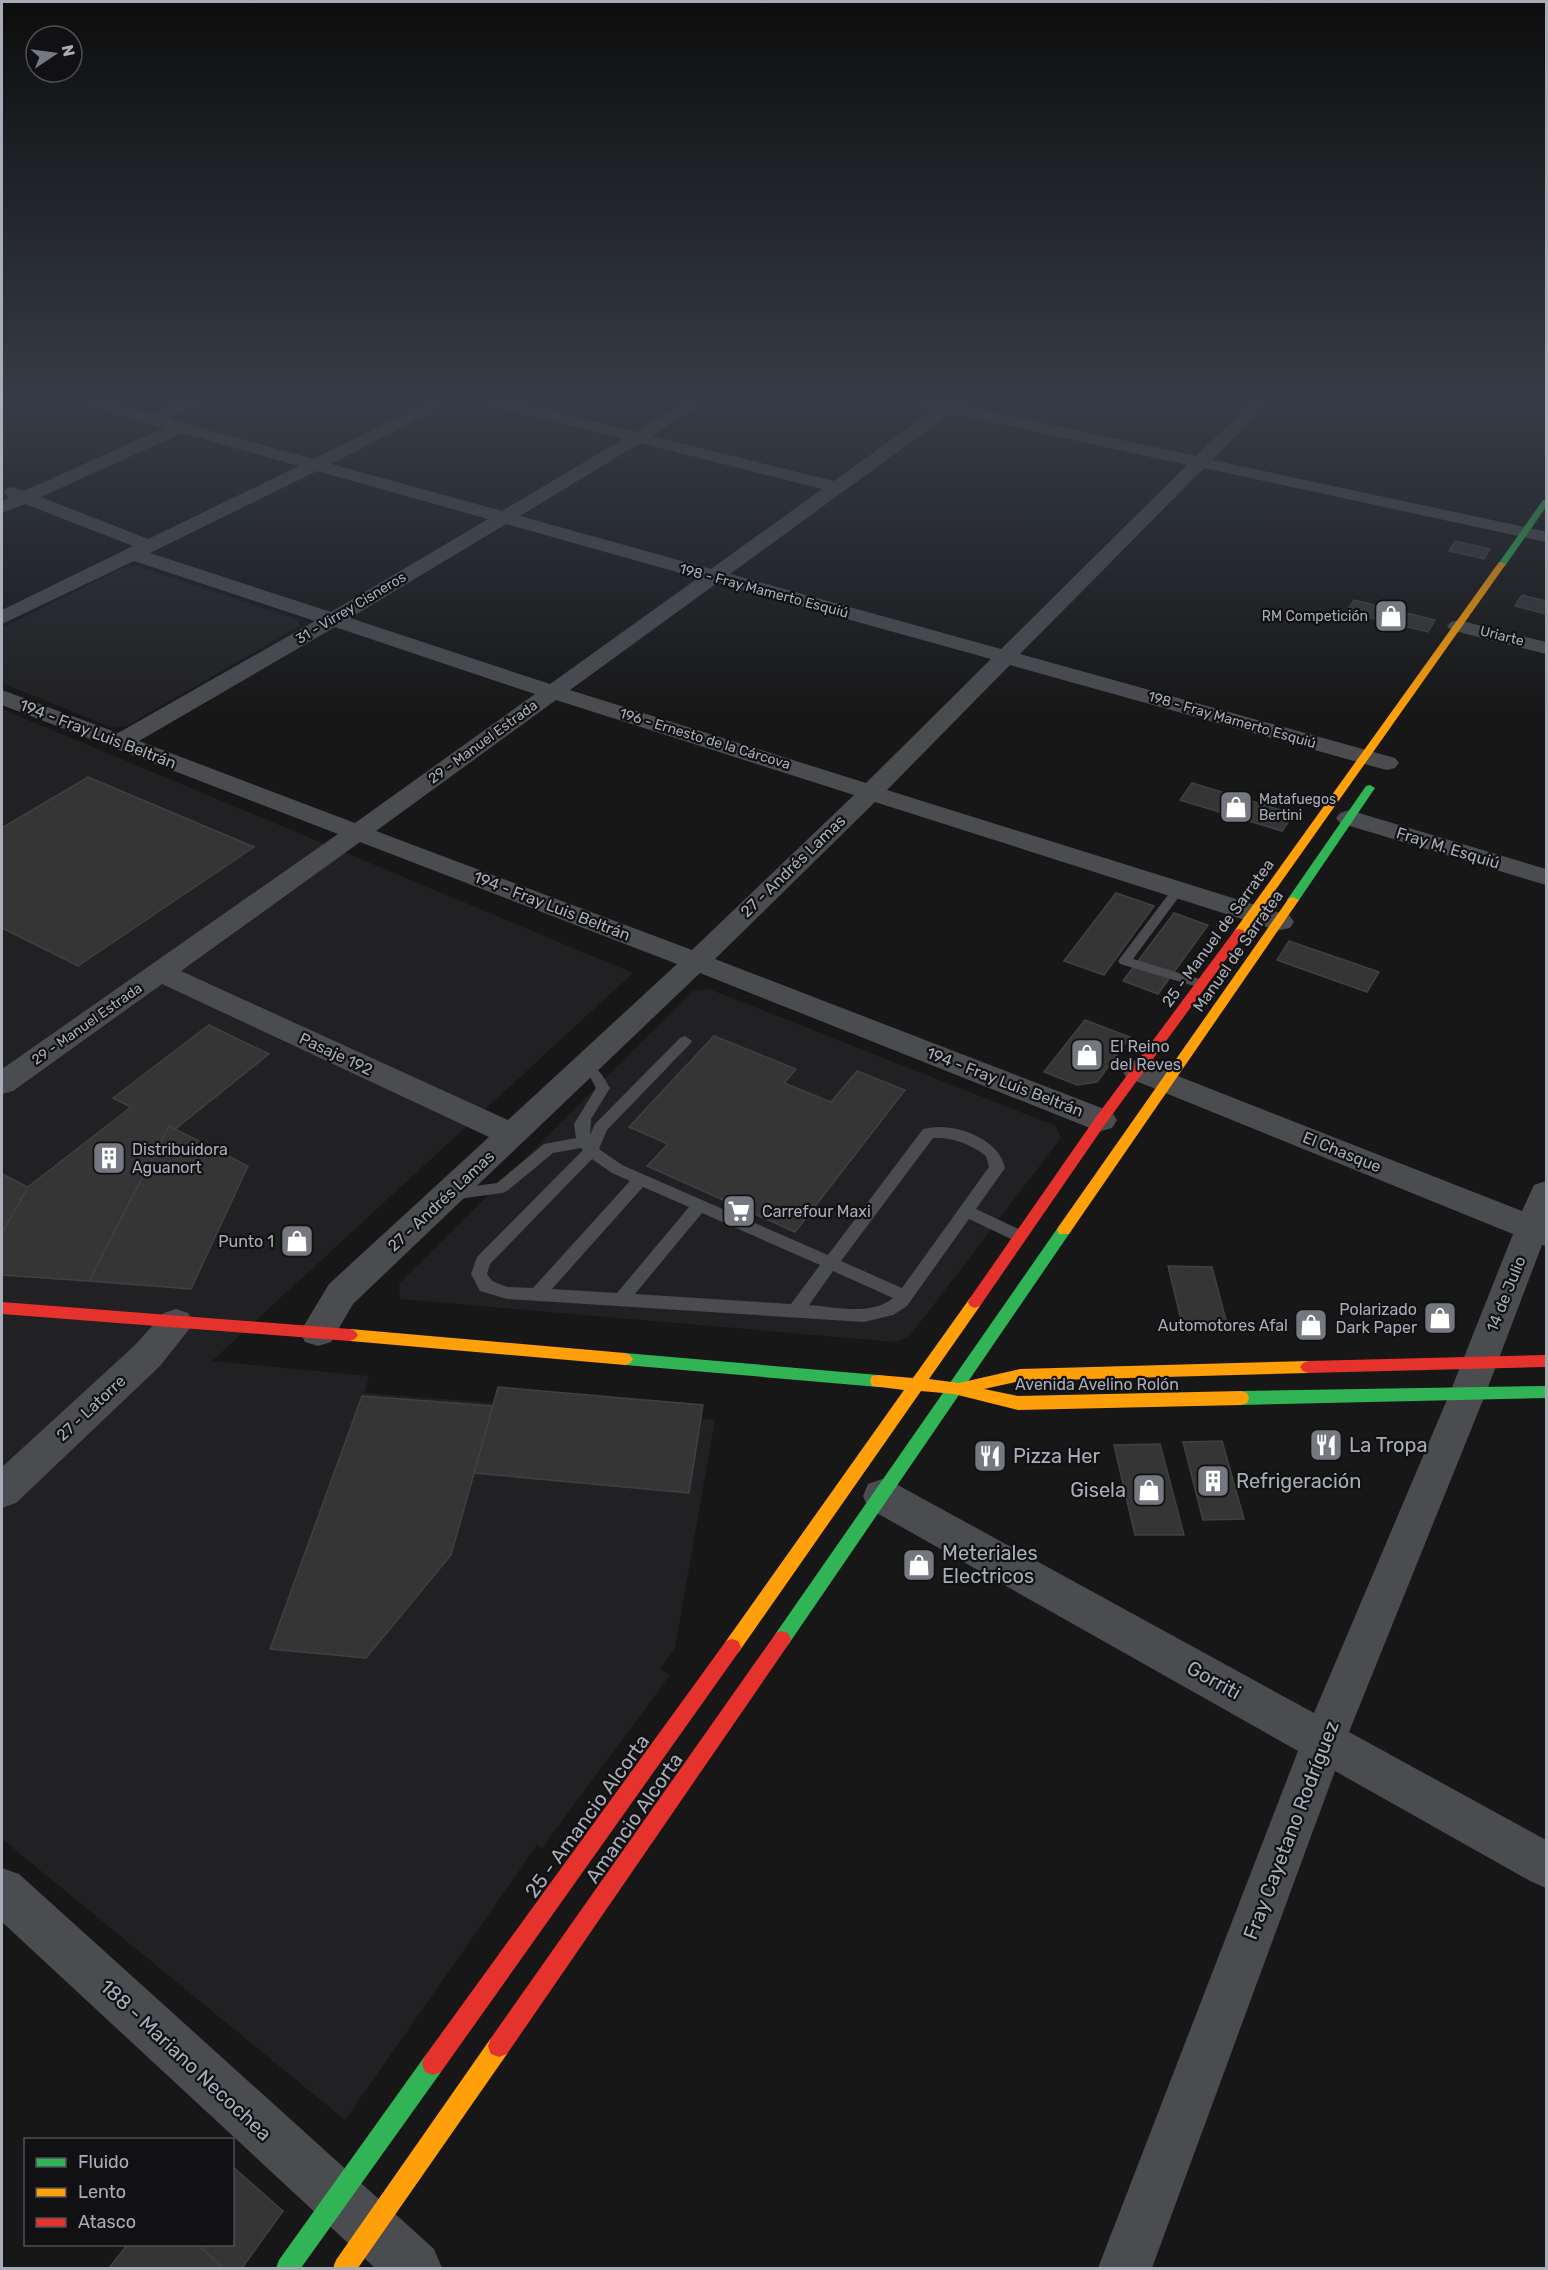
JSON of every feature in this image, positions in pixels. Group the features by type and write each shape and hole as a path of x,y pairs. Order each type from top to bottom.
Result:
{"main road":[{"name":"25 - Manuel de Sarratea","path":"917,1385 1101,1120 1254,913 1365,757 1473,629 1538,537 1546,503"},
{"name":"Manuel de Sarratea","path":"954,1388 1280,921 1390,758"},
{"path":"2,1308 318,1332 954,1388"},
{"name":"Avenida Avelino Rolón","path":"954,1388 1018,1403 1473,1379 1546,1361"},
{"name":"Avenida Avelino Rolón","path":"954,1388 1020,1375 1473,1379 1546,1392"},
{"name":"25 - Amancio Alcorta","path":"287,2268 351,2232 917,1385"},
{"name":"Amancio Alcorta","path":"351,2232 882,1496 954,1388"}],"street":[{"name":"196 - Ernesto de la Cárcova","path":"36,503 140,550 334,619 553,692 1280,921"},
{"path":"2,618 236,503"},
{"name":"198 - Fray Mamerto Esquiú","path":"445,503 1365,757 1390,758"},
{"name":"31 - Virrey Cisneros","path":"120,742 334,619 524,503"},
{"name":"29 - Manuel Estrada","path":"2,1084 161,973 815,503"},
{"name":"27 - Andrés Lamas","path":"318,1332 341,1294 584,1068 872,791 1157,503"},
{"path":"1384,503 1538,537"},
{"name":"Uriarte","path":"1473,629 1546,648"},
{"name":"194 - Fray Luis Beltrán","path":"2,697 695,961 1101,1120"},
{"name":"Fray M. Esquiú","path":"1349,818 1546,878"},
{"name":"Pasaje 192","path":"161,973 512,1135"},
{"name":"El Chasque","path":"1137,1070 1539,1231"},
{"name":"14 de Julio","path":"1473,1379 1539,1231 1546,1193"},
{"name":"27 - Latorre","path":"2,1491 147,1356 177,1323"},
{"name":"Fray Cayetano Rodríguez","path":"1125,2268 1324,1741 1473,1379"},
{"name":"Gorriti","path":"882,1496 1546,1865"},
{"name":"188 - Mariano Necochea","path":"2,1891 351,2232 415,2268"}],"lane":[{"path":"1178,890 1125,961 1201,984"},
{"path":"686,1041 600,1128 588,1147 483,1261 479,1274 486,1286 507,1293 794,1312 880,1313 897,1307 997,1168 996,1160 990,1151 946,1131 928,1133 794,1312"},
{"path":"584,1068 595,1074 603,1088 599,1098 581,1117 579,1125 588,1147 617,1169 905,1296"},
{"path":"448,1194 486,1191 502,1186 549,1148 588,1147"},
{"path":"537,1295 641,1179"},
{"path":"621,1300 700,1205"},
{"path":"967,1212 1019,1236"}],"shaded area":[{"path":"135,566 299,620 299,626 127,726 112,728 2,683 2,628 123,568"},
{"path":"2,709 633,973 212,1361 369,1376 364,1393 715,1420 675,1648 660,1669 670,1675 542,1848 537,1845 345,2120 2,1839"},
{"name":"Carrefour Maxi","path":"709,989 1056,1126 1061,1138 909,1337 895,1342 400,1299 399,1284 693,991"}],"building":[{"path":"1455,541 1490,549 1484,559 1449,551"},
{"path":"1522,595 1546,601 1546,614 1515,606"},
{"name":"RM Competición","path":"1354,600 1435,620 1428,632 1346,612"},
{"path":"88,777 254,847 78,966 2,928 2,828"},
{"name":"Matafuegos Bertini","path":"1192,783 1294,814 1282,831 1180,800"},
{"path":"1116,893 1154,906 1104,975 1064,961"},
{"path":"1174,913 1208,925 1158,994 1123,981"},
{"path":"1289,941 1379,972 1367,992 1277,960"},
{"name":"El Reino del Reves","path":"1085,1020 1130,1037 1097,1082 1077,1085 1044,1072"},
{"name":"Distribuidora Aguanort","path":"209,1025 269,1054 175,1129 169,1126 89,1281 2,1275 2,1233 28,1187 131,1107 113,1098"},
{"path":"714,1036 796,1069 784,1083 831,1102 857,1071 905,1090 795,1232 647,1166 668,1144 629,1127"},
{"path":"169,1126 248,1166 191,1289 89,1281"},
{"path":"2,1174 28,1187 2,1233"},
{"path":"1168,1266 1212,1267 1228,1328 1183,1328"},
{"path":"498,1387 703,1405 689,1493 474,1473"},
{"path":"362,1396 493,1406 451,1555 366,1658 270,1649"},
{"name":"Refrigeración","path":"1222,1441 1244,1519 1203,1520 1183,1442"},
{"name":"Gisela","path":"1160,1444 1184,1535 1135,1535 1114,1445"},
{"path":"234,2168 283,2211 242,2268 223,2268 199,2246 234,2246"},
{"path":"126,2246 199,2246 223,2268 109,2268"}],"traffic: fast":[{"path":"1502,564 1545,503"},
{"path":"1293,900 1370,788"},
{"path":"782,1639 1064,1230"},
{"path":"625,1359 878,1381"},
{"path":"1241,1398 1546,1392"},
{"path":"287,2268 433,2064"}],"traffic: slow":[{"path":"1239,933 1502,564"},
{"path":"1064,1230 1293,900"},
{"path":"732,1647 975,1302"},
{"path":"350,1335 625,1359"},
{"path":"965,1386 1020,1375 1308,1367"},
{"path":"878,1381 954,1388 1018,1403 1241,1398"},
{"path":"344,2268 499,2046"}],"traffic: jam":[{"path":"975,1302 1101,1120 1239,933"},
{"path":"2,1308 350,1335"},
{"path":"1308,1367 1546,1361"},
{"path":"499,2046 782,1639"},
{"path":"433,2064 732,1647"}],"place":[{"name":"RM Competición","path":"1391,616"},
{"name":"Matafuegos Bertini","path":"1236,807"},
{"name":"El Reino del Reves","path":"1087,1055"},
{"name":"Distribuidora Aguanort","path":"109,1158"},
{"name":"Carrefour Maxi","path":"739,1211"},
{"name":"Punto 1","path":"297,1241"},
{"name":"Polarizado Dark Paper","path":"1440,1318"},
{"name":"Automotores Afal","path":"1311,1325"},
{"name":"La Tropa","path":"1326,1445"},
{"name":"Pizza Her","path":"990,1456"},
{"name":"Refrigeración","path":"1213,1481"},
{"name":"Gisela","path":"1149,1490"},
{"name":"Meteriales Electricos","path":"919,1565"}]}
